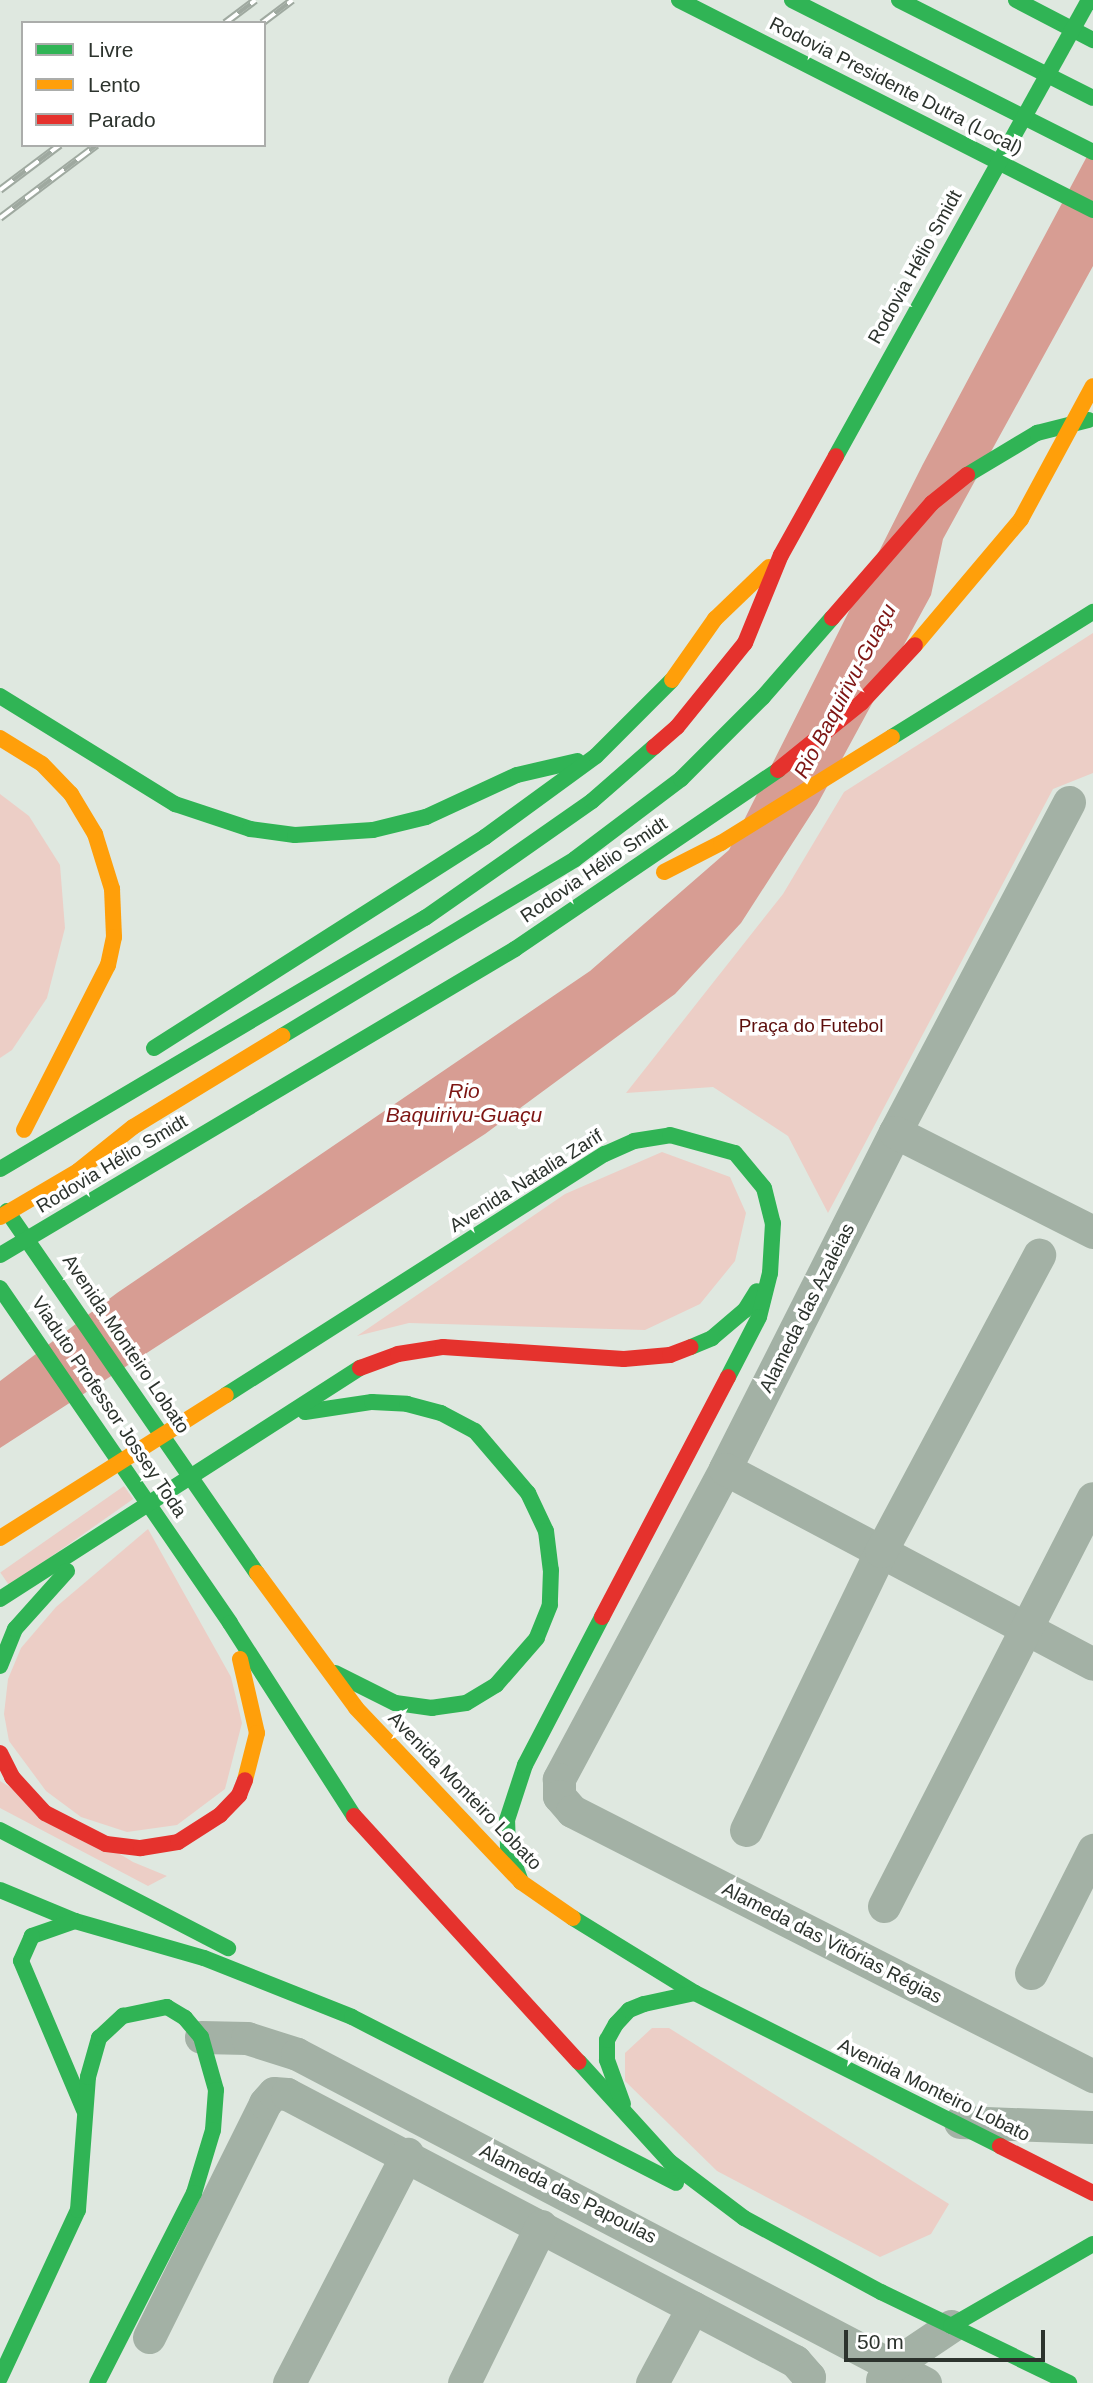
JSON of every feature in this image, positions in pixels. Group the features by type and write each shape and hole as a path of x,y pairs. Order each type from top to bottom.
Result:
{"main road":[{"name":"Rodovia Presidente Dutra (Local)","path":"679,0 1093,210"},
{"path":"792,0 1093,152"},
{"path":"899,0 1093,98"},
{"path":"1016,0 1093,40"},
{"path":"1054,58 1070,0"},
{"name":"Rodovia Hélio Smidt","path":"0,1169 425,918 592,801 677,727 726,672 745,643 781,555 1054,58 1089,0"},
{"name":"Rodovia Hélio Smidt","path":"0,1255 491,964 790,762 861,703 961,595 1021,519 1093,386"},
{"path":"0,1217 78,1171 133,1127 179,1098 575,859 681,779 764,698 932,503 989,458 1037,433 1093,419"},
{"name":"Rodovia Hélio Smidt","path":"143,1055 485,837 596,756 673,678 715,619 781,555"},
{"path":"515,949 721,843 1093,612"},
{"path":"0,696 175,804 250,829 295,835 373,830 426,817 517,775 596,756"},
{"path":"0,738 42,764 71,794 95,834 112,890 114,937 107,965 24,1130"},
{"path":"8,1140 54,1113"},
{"path":"66,1156 133,1127"},
{"name":"Avenida Natalia Zarif","path":"0,1538 605,1154 634,1140 670,1135 735,1153 764,1188 773,1223 770,1273 759,1317 525,1765 507,1820 509,1847 521,1882"},
{"name":"Avenida Monteiro Lobato","path":"0,1201 320,1664 356,1709 521,1882 584,1927 695,1993 1093,2193"},
{"path":"0,1599 360,1368 432,1349 624,1359 670,1355 712,1338 744,1310 770,1273"},
{"name":"Viaduto Professor Jossey Toda","path":"0,1288 230,1623"},
{"path":"282,1417 372,1402 407,1404 441,1413 475,1432 504,1463 528,1493 546,1531 550,1605 537,1638 516,1667 476,1697 432,1708 395,1703 320,1664"},
{"path":"0,1665 15,1629 102,1532"},
{"path":"0,1753 12,1777 45,1814 106,1844 141,1848 178,1842 202,1829 239,1795 257,1733 230,1623"},
{"path":"230,1623 349,1811 631,2122 670,2162 744,2218"},
{"path":"0,1830 328,1998 352,2017"},
{"path":"0,1890 75,1921 204,1958 352,2017 951,2326 1069,2383"},
{"path":"28,1981 21,1961 26,1944 42,1929 75,1921"},
{"path":"0,1957 28,1981 70,2037 86,2115"},
{"path":"631,2122 607,2060 607,2040 629,2010 657,1999 695,1993"},
{"path":"70,2037 167,2007 185,2018 201,2037 216,2090 208,2153 194,2193 97,2383"},
{"path":"0,2378 57,2263 78,2210 93,2054 112,2022"},
{"path":"951,2326 1093,2244"}],"street":[{"name":"Alameda das Azaleias","path":"572,1811 559,1796 559,1779 725,1469 895,1132 1085,803"},
{"path":"895,1132 1093,1232"},
{"path":"746,1830 881,1551 1039,1255"},
{"path":"725,1469 1093,1664"},
{"path":"884,1906 1093,1498"},
{"name":"Alameda das Vitórias Régias","path":"572,1811 1093,2076"},
{"path":"1031,1973 1093,1850"},
{"name":"Alameda das Papoulas","path":"201,2037 247,2038 298,2054 887,2374 925,2383"},
{"path":"149,2337 265,2103 274,2093 287,2094 407,2154 795,2361 809,2377 808,2383"},
{"path":"944,2120 1027,2128 1093,2127"},
{"path":"289,2383 407,2154"},
{"path":"464,2383 541,2226"},
{"path":"652,2383 693,2307"},
{"path":"887,2374 951,2326"}],"green space":[{"name":"Praça do Futebol","path":"1093,633 1093,773 1053,789 828,1213 788,1136 713,1087 626,1093 783,894 844,792"},
{"path":"0,794 29,816 60,865 65,928 47,998 12,1050 0,1058"},
{"path":"662,1152 730,1177 746,1213 735,1261 700,1304 645,1330 409,1323 357,1336 565,1194"},
{"path":"124,1486 133,1499 9,1586 0,1573"},
{"path":"148,1529 231,1677 242,1723 225,1789 177,1825 127,1832 81,1817 46,1791 9,1741 4,1714 8,1679 21,1648 56,1607"},
{"path":"0,1781 133,1862 167,1876 148,1886 0,1808"},
{"path":"652,2028 669,2028 949,2204 931,2234 880,2257 717,2171 625,2081 625,2053"}],"water":[{"name":"Rio Baquirivu-Guaçu","path":"1093,145 1093,266 943,539 931,595 817,805 741,923 675,994 485,1134 0,1448 0,1381 117,1293 590,971 729,850 923,464"}],"railway":[{"path":"228,21 255,0"},
{"path":"265,21 292,0"},
{"path":"0,190 57,147"},
{"path":"0,218 94,147"}],"traffic: fast":[{"path":"679,0 1093,210"},
{"path":"792,0 1093,152"},
{"path":"899,0 1093,98"},
{"path":"1016,0 1093,40"},
{"path":"836,456 1089,0"},
{"path":"967,475 1037,433 1088,420"},
{"path":"892,737 1093,612"},
{"path":"282,1036 575,859 681,779 763,697 832,618"},
{"path":"154,1048 485,837 596,756 672,680"},
{"path":"0,696 175,804 250,829 295,835 373,830 426,817 517,775 577,761"},
{"path":"0,1169 425,918 592,801 654,747"},
{"path":"0,1255 515,949 778,770"},
{"path":"226,1395 605,1154 634,1141 670,1135 735,1153 764,1188 773,1223 770,1273 759,1317 728,1377"},
{"path":"7,1211 257,1573"},
{"path":"0,1288 230,1623 354,1816"},
{"path":"691,1347 712,1338 745,1310 757,1291"},
{"path":"0,1599 360,1368"},
{"path":"305,1412 372,1402 407,1404 441,1413 475,1431 528,1493 546,1531 551,1570 550,1605 537,1638 496,1685 466,1703 432,1708 395,1703 335,1673"},
{"path":"0,1666 15,1629 67,1571"},
{"path":"521,1882 508,1847 507,1820 525,1765 602,1617"},
{"path":"0,1830 228,1948"},
{"path":"0,1890 75,1921 204,1958 352,2017 676,2183"},
{"path":"573,1918 695,1993 1000,2146"},
{"path":"75,1921 32,1936 21,1961 84,2110"},
{"path":"623,2104 607,2060 607,2040 616,2024 629,2010 644,2004 695,1993"},
{"path":"0,2378 78,2210 88,2077 99,2038 123,2016 167,2007 185,2018 201,2037 216,2090 213,2130 194,2193 97,2383"},
{"path":"579,2062 670,2162 744,2218 881,2292 1069,2383"},
{"path":"951,2326 1093,2244"}],"traffic: slow":[{"path":"915,645 1021,519 1093,386"},
{"path":"672,680 715,619 769,567"},
{"path":"664,872 721,843 892,737"},
{"path":"0,738 42,764 71,794 95,834 112,889 114,937 108,965 24,1130"},
{"path":"0,1217 78,1171 133,1127 282,1036"},
{"path":"0,1538 226,1395"},
{"path":"257,1573 356,1708 521,1882 573,1918"},
{"path":"240,1659 257,1733 245,1780"}],"traffic: jam":[{"path":"654,747 677,727 745,643 781,555 836,456"},
{"path":"832,618 932,503 967,475"},
{"path":"778,770 861,703 915,645"},
{"path":"360,1368 398,1354 443,1347 624,1359 670,1355 691,1347"},
{"path":"602,1617 728,1377"},
{"path":"0,1753 12,1777 45,1813 106,1844 141,1848 178,1842 220,1815 239,1795 245,1780"},
{"path":"354,1816 579,2062"},
{"path":"1000,2146 1093,2193"}]}
